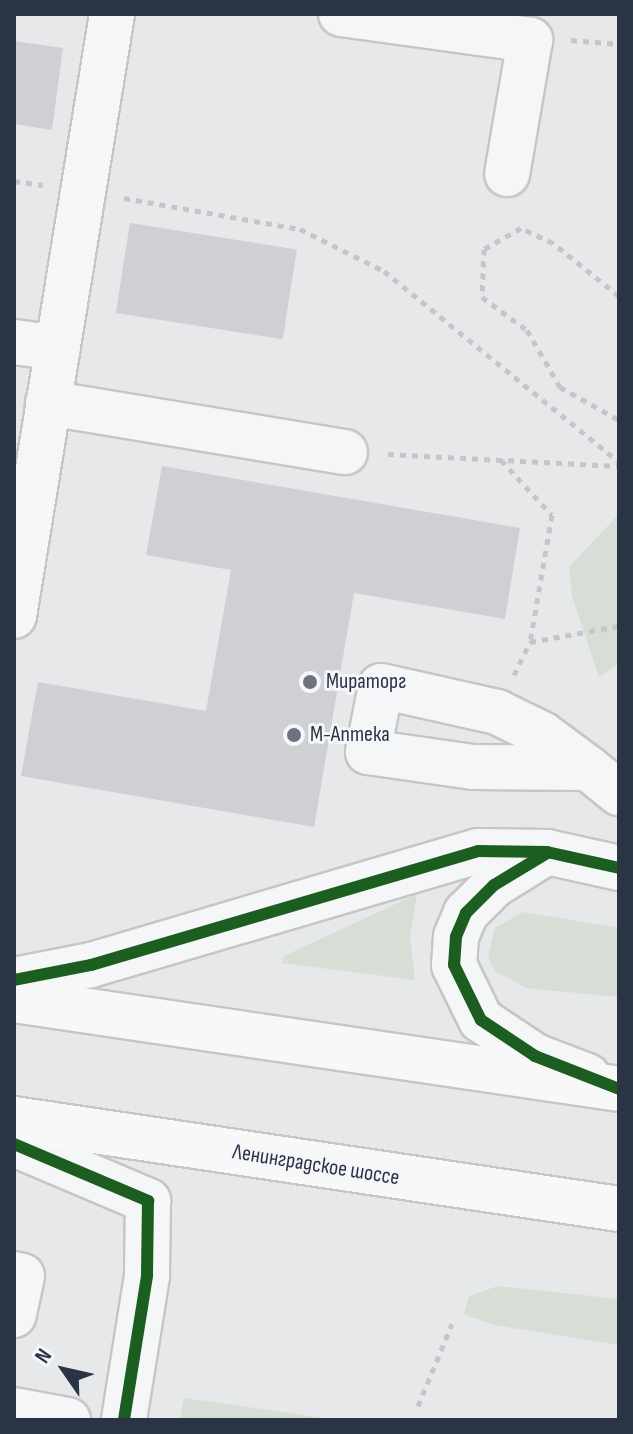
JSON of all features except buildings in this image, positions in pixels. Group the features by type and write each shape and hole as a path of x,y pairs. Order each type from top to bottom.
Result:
{"main road":[{"path":"14,1000 619,1089"},
{"name":"Ленинградское шоссе","path":"14,1119 619,1209"}],"street":[{"path":"14,616 112,14"},
{"path":"341,14 530,40 507,174"},
{"path":"14,342 58,348"},
{"path":"48,403 345,452"},
{"path":"381,686 497,712 542,734 604,780 473,767 368,752 381,686"},
{"path":"14,980 162,945 478,851 547,852 619,868"},
{"path":"547,852 494,885 466,913 456,937 454,965 481,1020 535,1056 619,1089"},
{"path":"14,1144 148,1201 147,1276 124,1420"},
{"path":"14,1274 22,1276 14,1315"},
{"path":"14,1410 68,1420"}],"path":[{"path":"14,181 300,229 384,271 619,464"},
{"path":"619,296 553,243 521,228 484,249 482,297 527,330 560,387 619,420"},
{"path":"345,452 619,464"},
{"path":"497,712 530,642 552,515 501,460"},
{"path":"530,642 619,626"},
{"path":"418,1406 452,1324"}],"shaded area":[{"path":"619,514 619,663 599,677 572,596 569,567"},
{"path":"417,894 410,937 415,980 282,963 284,956"},
{"path":"523,912 619,928 619,997 526,988 495,971 488,957 495,928"},
{"path":"498,1286 619,1299 619,1345 494,1325 464,1314 469,1296"},
{"path":"184,1398 297,1414 333,1420 180,1420"}],"cycle path":[{"path":"14,980 91,965 478,851 547,852 619,868"},
{"path":"547,853 494,885 466,913 456,937 454,965 481,1020 535,1056 619,1089"},
{"path":"14,1144 148,1201 147,1276 124,1420"}],"place":[{"name":"Мираторг","path":"310,682"},
{"name":"М-Аптека","path":"294,735"}]}
